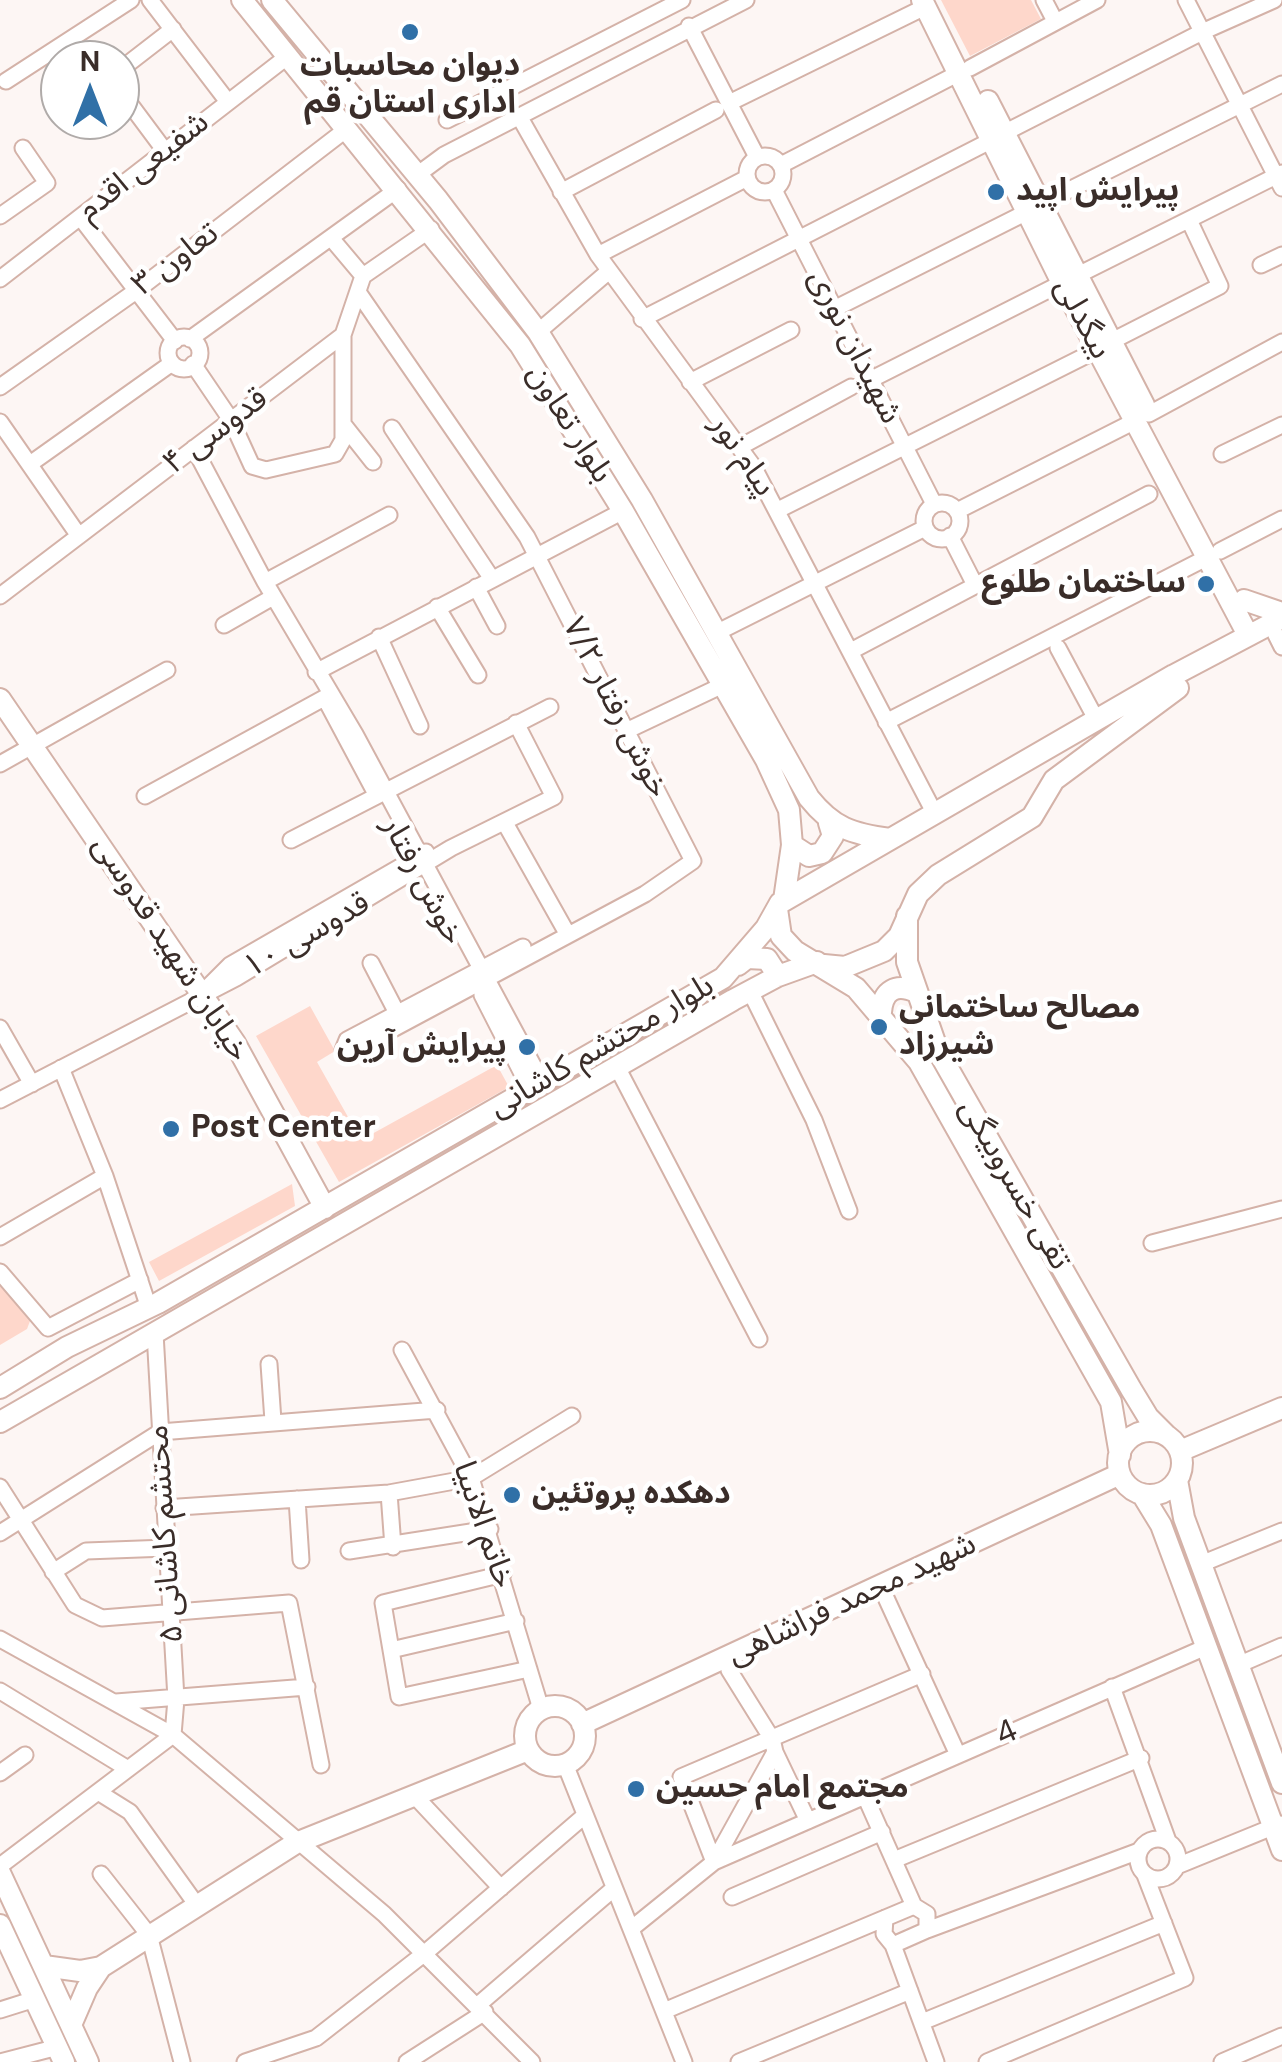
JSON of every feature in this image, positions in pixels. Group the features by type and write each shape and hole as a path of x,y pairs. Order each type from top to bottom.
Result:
{"main road":[{"name":"بلوار تعاون","path":"242,0 431,229 520,345 623,511 789,810 792,845 782,901"},
{"name":"بلوار تعاون","path":"272,0 417,175 538,332 718,632 809,798 829,823"},
{"name":"بیگدلی","path":"927,2 1214,554 1244,600 1273,630"},
{"path":"398,189 417,175"},
{"name":"بیگدلی","path":"1214,554 1273,630"},
{"name":"بلوار محتشم کاشانی","path":"0,1388 67,1348 149,1308 723,978 738,965 782,901 1100,717 1273,630"},
{"name":"بلوار محتشم کاشانی","path":"0,1422 778,976 820,964 845,967 884,951 899,936 918,894 938,874 1032,818 1054,780 1162,696 1273,630"},
{"name":"خیابان شهید قدوسی","path":"0,699 235,1043 325,1208"},
{"path":"1100,717 1119,719 1117,734"},
{"path":"1004,774 1029,782 1036,801 1032,818"},
{"path":"829,823 852,834 890,839"},
{"path":"792,845 809,856 822,854 833,836 829,823"},
{"name":"تقی خسروبیگی","path":"782,901 776,915 781,936 795,951 820,964 881,1012 920,1062 1111,1402 1120,1464"},
{"name":"تقی خسروبیگی","path":"907,916 907,962 938,1051 1130,1389 1148,1417 1174,1444"},
{"path":"738,965 757,956 774,966 778,976"},
{"path":"881,1012 882,999 891,989 904,986 916,992"},
{"path":"1282,1408 1174,1444 1139,1434 1120,1464 1161,1526 1278,1825 1282,1850"},
{"path":"1174,1444 1184,1518 1282,1782"},
{"name":"شهید محمد فراشاهی","path":"582,1724 881,1587 1120,1464"},
{"path":"1142,1494 1162,1492 1177,1480"},
{"path":"565,1708 582,1724 582,1748 564,1764 543,1764 528,1750 526,1726 541,1709 565,1708"},
{"path":"71,2025 87,1988 102,1968 296,1843 528,1750"},
{"path":"0,1869 88,2062"},
{"path":"0,1925 61,2055"},
{"path":"44,1966 80,1971 102,1968"}],"street":[{"path":"6,81 131,0"},
{"path":"150,0 228,102"},
{"path":"447,120 682,0"},
{"path":"417,175 444,155 746,0"},
{"path":"1044,0 1056,21"},
{"path":"780,165 1096,0"},
{"path":"870,380 1189,220 1280,179 1186,0"},
{"path":"642,319 800,242 1202,32 1274,0"},
{"path":"561,192 927,2"},
{"path":"689,26 722,106 757,158"},
{"path":"140,54 172,29"},
{"name":"شفیعی اقدم","path":"0,279 288,56"},
{"path":"834,309 1282,84"},
{"name":"پیام نور","path":"519,116 598,255 740,447 778,510 935,814"},
{"path":"140,117 165,151"},
{"name":"تعاون ۳","path":"0,386 136,290 348,128"},
{"path":"24,148 56,198"},
{"path":"768,156 780,165 782,178 774,190 758,191 747,178 748,166 757,158 768,156"},
{"path":"598,255 747,178"},
{"path":"0,216 46,183"},
{"path":"80,218 136,290 183,340 199,351 194,364 185,369 172,363 168,349 183,340 331,238 398,189"},
{"name":"شهیدان نوری","path":"774,190 934,504"},
{"path":"778,510 1220,286 1189,220"},
{"path":"194,364 230,420 252,466 266,470 335,454 342,440 343,335 360,284 431,229"},
{"path":"331,238 360,284"},
{"path":"1261,265 1282,254"},
{"path":"538,332 609,271"},
{"name":"خوش رفتار ۷/۲","path":"360,284 537,556 693,860 644,894 565,930"},
{"path":"690,382 791,330"},
{"name":"قدوسی ۴","path":"0,596 343,335"},
{"path":"957,511 1282,342"},
{"path":"30,464 172,363"},
{"path":"740,447 851,388"},
{"path":"0,422 78,536"},
{"path":"342,424 373,462"},
{"path":"1222,454 1282,425"},
{"path":"392,428 492,579"},
{"name":"خوش رفتار","path":"194,448 273,597 332,693 381,794"},
{"path":"850,650 1149,494"},
{"path":"945,503 957,511 960,525 950,536 936,538 925,528 925,513 934,504 945,503"},
{"path":"316,672 623,511"},
{"path":"265,582 389,515"},
{"path":"886,722 1054,643 1116,604 1282,519"},
{"path":"718,632 925,528"},
{"path":"950,536 975,585"},
{"path":"476,587 497,626"},
{"path":"224,624 273,597"},
{"path":"437,607 478,675"},
{"path":"379,638 420,726"},
{"path":"1054,643 1100,717"},
{"path":"0,764 167,670"},
{"name":"خوش رفتار","path":"316,672 324,698 419,862 536,1086"},
{"path":"626,731 723,685"},
{"path":"145,796 324,698"},
{"path":"292,840 550,707"},
{"name":"قدوسی ۱۰","path":"0,1100 236,978 419,862 554,797 516,723"},
{"path":"478,977 397,1012 344,1043 342,1050 348,1053 565,930 504,823"},
{"path":"371,963 397,1012"},
{"path":"750,992 814,1120 849,1210"},
{"path":"0,1028 32,1084"},
{"path":"61,1068 106,1176 149,1308"},
{"path":"617,1068 759,1340"},
{"path":"0,1237 106,1176"},
{"path":"1152,1243 1282,1208"},
{"path":"0,1272 48,1328 140,1280"},
{"name":"محتشم کاشانی ۵","path":"155,1333 176,1698 172,1735"},
{"name":"خاتم الانبیا","path":"402,1350 471,1478 490,1530 541,1709"},
{"path":"269,1364 272,1420"},
{"path":"0,1533 160,1432 272,1420 437,1410"},
{"path":"164,1508 389,1494 471,1478 572,1416"},
{"path":"0,1487 53,1572 85,1614 102,1618 289,1603 320,1766"},
{"path":"389,1494 392,1547"},
{"path":"298,1500 302,1560"},
{"path":"350,1551 490,1530"},
{"path":"1202,1564 1282,1532"},
{"path":"53,1572 86,1551 167,1548"},
{"path":"503,1574 383,1603 399,1696 529,1669"},
{"path":"881,1587 958,1755"},
{"path":"391,1650 516,1621"},
{"path":"0,1639 172,1735 425,1953 532,2062"},
{"name":"4","path":"714,1862 1206,1646"},
{"path":"1238,1665 1282,1646"},
{"path":"729,1670 774,1745 808,1821"},
{"path":"714,1862 681,1776 774,1745 922,1674"},
{"path":"113,1702 307,1687"},
{"path":"1112,1688 1168,1841 1176,1849 1178,1866"},
{"path":"0,1691 128,1769"},
{"path":"0,1869 172,1735"},
{"path":"631,1929 714,1862 774,1745"},
{"path":"0,1773 25,1755"},
{"path":"894,1860 1140,1758"},
{"path":"564,1764 684,2062"},
{"path":"98,1792 130,1812 196,1904"},
{"path":"413,1794 501,1888"},
{"path":"865,1796 914,1906 927,1914 927,1930"},
{"path":"245,2062 290,2056 316,2038 425,1953 583,1817"},
{"path":"1145,1875 1157,1880 1170,1876 1178,1866 1278,1825"},
{"path":"732,1897 882,1832"},
{"path":"893,1945 1138,1851 1146,1842 1168,1841"},
{"path":"986,2062 1185,1978 1138,1864 1138,1851"},
{"path":"101,1874 149,1935 182,2062"},
{"path":"406,2062 432,2048 482,2009 612,1890"},
{"path":"664,2012 914,1906"},
{"path":"885,1918 884,1934 893,1945 936,2062"},
{"path":"922,2022 1164,1923"},
{"path":"739,2062 910,1991"},
{"path":"0,2010 34,1998"},
{"path":"1222,2062 1282,2036"},
{"path":"432,2048 445,2062"},
{"path":"0,2062 61,2055"}],"shaded area":[{"path":"941,0 1031,0 1041,19 970,56"},
{"path":"310,1006 335,1051 317,1062 361,1140 497,1065 509,1087 339,1182 256,1036"},
{"path":"292,1184 295,1206 159,1281 149,1262"},
{"path":"0,1285 30,1321 27,1329 0,1345"}],"place":[{"name":"دیوان محاسبات اداری استان قم","path":"410,32"},
{"name":"پیرایش اپید","path":"996,192"},
{"name":"ساختمان طلوع","path":"1206,584"},
{"name":"مصالح ساختمانی شیرزاد","path":"879,1027"},
{"name":"پیرایش آرین","path":"527,1047"},
{"name":"Post Center","path":"171,1129"},
{"name":"دهکده پروتئین","path":"512,1495"},
{"name":"مجتمع امام حسین","path":"636,1789"}]}
